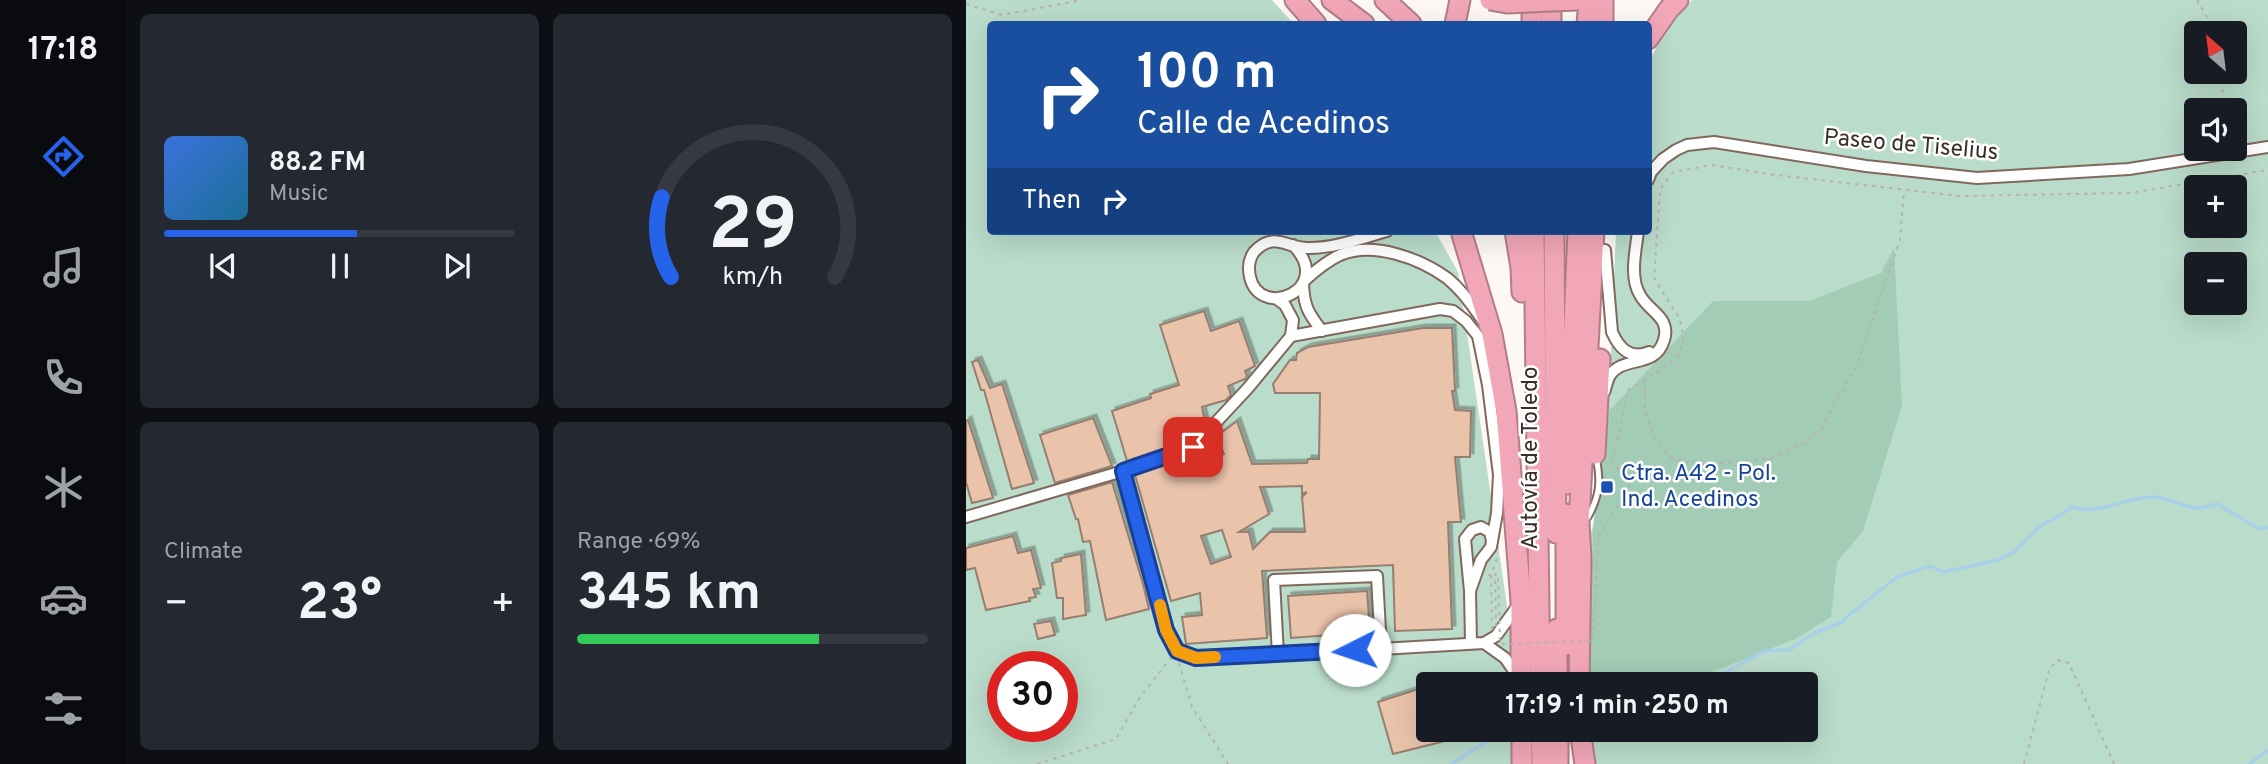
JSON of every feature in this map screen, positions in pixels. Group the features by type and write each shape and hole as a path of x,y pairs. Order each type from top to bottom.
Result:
{"highway":[{"path":"1295,0 1312,21"},
{"path":"1332,0 1360,21"},
{"path":"1385,0 1408,21"},
{"path":"1456,21 1460,0"},
{"path":"1490,0 1507,3 1580,0 1584,21"},
{"path":"1532,0 1532,21"},
{"path":"1551,0 1551,21"},
{"path":"1586,21 1589,0"},
{"path":"1603,21 1604,0"},
{"path":"1652,33 1678,0"},
{"path":"1454,235 1477,285"},
{"path":"1462,235 1492,334 1506,411 1527,672"},
{"path":"1516,235 1521,268 1523,314 1535,380"},
{"name":"Autovía de Toledo","path":"1529,672 1538,569 1534,235"},
{"name":"Autovía de Toledo","path":"1554,235 1557,672"},
{"path":"1566,672 1566,512 1578,235"},
{"path":"1579,672 1579,522 1594,235"},
{"path":"1581,559 1598,415 1605,240"},
{"path":"1555,330 1562,352 1566,512"},
{"path":"1522,742 1522,764"},
{"path":"1541,742 1542,764"},
{"path":"1558,742 1558,764"},
{"path":"1566,742 1567,764"},
{"path":"1579,742 1579,764"},
{"path":"1581,742 1585,764"}],"street":[{"name":"Paseo de Tiselius","path":"1652,174 1663,159 1676,150 1687,145 1714,142 1866,166 1977,178 2129,169 2268,147"},
{"path":"966,517 1123,471 1193,447 1248,388 1291,336 1293,320 1285,304 1262,295 1251,284 1248,269 1252,254 1264,243 1279,240 1306,249 1371,235"},
{"path":"1598,415 1609,376 1620,367 1651,359 1665,337 1662,317 1640,295 1635,282 1637,235"},
{"path":"1605,240 1612,332 1617,344 1627,354 1642,355 1661,347"},
{"path":"1293,245 1303,254 1307,267 1304,299 1308,314 1322,331"},
{"path":"1277,299 1292,295 1316,270 1340,255 1360,250 1388,252 1424,264 1447,278 1465,295 1492,334"},
{"path":"1291,336 1440,309 1453,311 1466,321 1478,336 1488,385 1499,475 1497,513 1491,547 1481,560 1470,591"},
{"path":"1123,471 1166,630 1177,651 1196,658 1278,656 1484,643 1496,636 1521,601"},
{"path":"1471,643 1465,539 1472,530 1481,527 1490,532 1492,541"},
{"path":"1278,656 1274,580 1377,576 1381,649"},
{"path":"1484,643 1505,657 1518,672"}],"path":[{"path":"966,4 1002,15 1082,0"},
{"path":"2197,0 2209,21"},
{"path":"1677,312 1654,278 1660,189 1673,172 1712,165 1960,196 2130,193 2268,170"},
{"path":"1499,553 1491,575 1492,628 1496,629 1495,574 1498,574 1500,644 1593,641 1598,538 1635,475 1612,466 1628,390 1645,379 1645,408 1651,431 1655,440 1672,458 1700,465 1769,459 1808,441 1822,427 1857,365 1900,240 1905,190"},
{"path":"1037,764 1116,739 1140,697 1177,651"},
{"path":"1177,651 1180,671 1192,708 1228,764"},
{"path":"2024,764 2049,670 2057,660 2069,663 2114,764"}],"green space":[{"path":"966,0 1272,0 1291,21 987,21 987,235 1437,235 1458,272 1515,660 1514,672 1416,672 1416,742 1514,742 1514,764 966,764"},
{"path":"1692,0 2268,0 2268,764 1592,764 1590,742 1818,742 1818,672 1586,672 1591,532 1605,492 1603,433 1609,397 1616,235 1652,235 1652,57 1662,35"},
{"path":"1894,248 1902,406 1863,531 1837,562 1831,617 1795,639 1712,672 1589,672 1593,526 1609,411 1713,301 1809,301 1881,273"}],"building":[{"path":"1204,311 1211,331 1239,321 1255,366 1245,371 1245,379 1228,386 1231,395 1226,400 1202,407 1205,422 1201,427 1186,433 1188,440 1127,461 1112,411 1151,398 1150,394 1179,385 1160,325"},
{"path":"1423,328 1452,328 1455,391 1452,391 1455,410 1471,411 1470,457 1455,457 1461,522 1448,522 1452,629 1395,631 1393,565 1262,571 1267,638 1186,644 1182,617 1202,615 1200,593 1171,601 1135,475 1190,457 1192,463 1224,454 1217,436 1237,421 1252,464 1307,463 1308,459 1319,459 1320,393 1275,393 1273,384 1290,360 1296,360 1297,353 1308,347","holes":["1302,486 1302,494 1307,492 1302,497 1305,532 1270,532 1253,549 1249,532 1239,532 1269,514 1260,487","1222,530 1231,557 1211,564 1201,536"]},
{"path":"978,360 990,388 1002,384 1034,483 1012,489 984,390 981,390 972,362"},
{"path":"1093,418 1112,466 1055,483 1040,435"},
{"path":"968,420 993,498 972,503 966,482"},
{"path":"1112,482 1149,609 1106,620 1090,541 1083,542 1078,519 1068,495"},
{"path":"1013,536 1018,553 1031,550 1041,588 1033,589 1036,597 1029,598 1030,601 986,610 975,568 966,570 966,548"},
{"path":"1081,554 1086,615 1063,619 1063,598 1057,598 1052,563 1061,561 1061,558"},
{"path":"1367,591 1370,632 1291,638 1288,596"},
{"path":"1051,621 1055,635 1038,639 1034,624"},
{"path":"1416,690 1416,742 1441,742 1393,754 1378,702"}],"waterway":[{"path":"1726,672 1764,651 1789,650 1816,632 1843,622 1897,577 1930,566 1944,572 1998,560 2014,552 2044,523 2072,507 2102,508 2159,497 2196,508 2217,504 2259,529 2268,527"},
{"path":"1451,764 1487,742"},
{"path":"2250,764 2268,750"}],"slow traffic":[{"path":"1160,605 1166,630 1177,651 1196,658 1215,657"}],"place":[{"name":"Ctra. A42 - Pol. Ind. Acedinos","path":"1607,487"}],"route":[{"path":"1193,447 1123,471 1166,630 1177,651 1196,658 1278,656 1355,650"}]}
